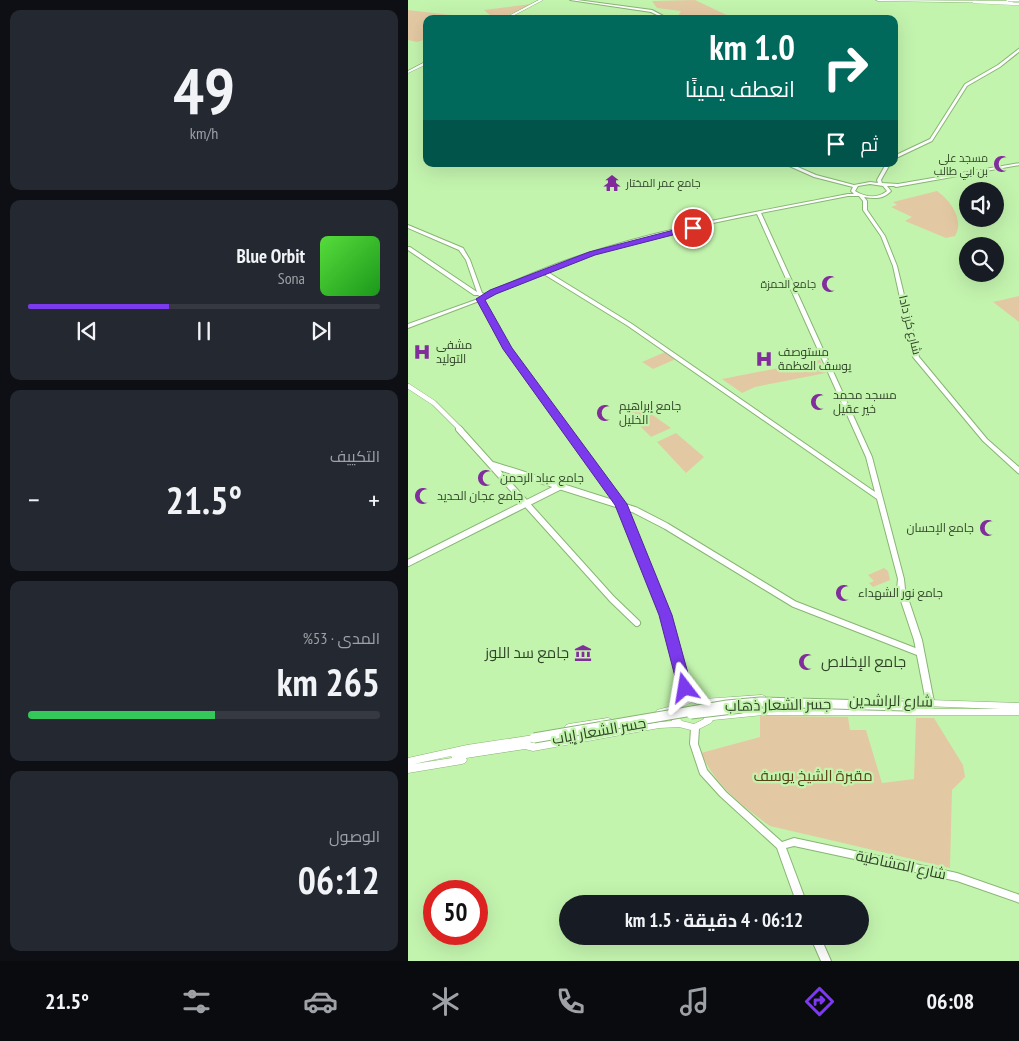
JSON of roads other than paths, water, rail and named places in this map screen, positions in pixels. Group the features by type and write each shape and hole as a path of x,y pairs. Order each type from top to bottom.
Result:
{"main road":[{"path":"512,15 541,0"},
{"path":"520,15 548,0"},
{"path":"571,0 652,11 660,15"},
{"path":"878,0 987,3 1011,1"},
{"path":"896,0 1019,2"},
{"path":"898,156 931,140 966,85 999,66 1020,49"},
{"path":"408,68 423,60"},
{"path":"408,72 423,64"},
{"path":"848,195 853,188 870,183 879,182 898,185 1020,164"},
{"path":"795,167 815,176 853,188 860,195"},
{"path":"879,182 886,167"},
{"path":"879,182 887,187 889,191"},
{"path":"865,208 867,202 887,194 898,185"},
{"path":"408,326 478,297 617,246 759,213 848,195 876,197"},
{"name":"شارع كرز دادا","path":"860,195 865,201 865,208 883,236 895,266 916,357 985,440 1020,472"},
{"path":"759,213 869,457 901,578 901,589 918,640 930,702"},
{"path":"408,226 461,249 468,260 478,297 508,349 621,504 665,615 687,700"},
{"path":"408,248 478,297"},
{"path":"544,272 640,332 880,498"},
{"name":"شارع الراشدين","path":"703,702 756,698 956,702 966,708 1020,712"},
{"path":"529,741 534,747 659,725 679,724 695,728 705,724 710,717 710,708 703,702 687,700 679,703 674,709 674,718 679,724"},
{"name":"جسر الشعار إياب","path":"529,741 697,713 761,706 966,708"},
{"name":"شارع الراشدين","path":"710,717 763,712 944,713 966,708 1020,706"},
{"path":"408,763 529,741 544,732 674,709"},
{"path":"695,728 694,744 703,772 723,794 781,846 799,895"},
{"path":"408,758 460,748 467,752"},
{"path":"408,769 462,760 467,752"},
{"name":"شارع المشاطية","path":"781,846 794,842 957,877 1020,899"},
{"path":"819,945 826,961"}],"street":[{"path":"987,3 1019,2"},
{"path":"408,386 434,403 637,623"},
{"path":"493,465 621,504 666,526 794,604 920,653"},
{"path":"408,563 561,486"}],"place":[{"name":"مسجد علي بن ابي طالب","path":"1002,164"},
{"name":"جامع عمر المختار","path":"612,183"},
{"name":"جامع الحمزة","path":"830,284"},
{"name":"مشفى التوليد","path":"422,352"},
{"name":"مستوصف يوسف العظمة","path":"764,359"},
{"name":"مسجد محمد خير عقيل","path":"819,402"},
{"name":"جامع إبراهيم الخليل","path":"605,413"},
{"name":"جامع عباد الرحمن","path":"486,478"},
{"name":"جامع عجان الحديد","path":"423,496"},
{"name":"جامع الإحسان","path":"988,528"},
{"name":"جامع نور الشهداء","path":"844,593"},
{"name":"جامع سد اللوز","path":"583,653"},
{"name":"جامع الإخلاص","path":"807,662"}],"park label":[{"name":"مقبرة الشيخ يوسف","path":"813,776"}]}
